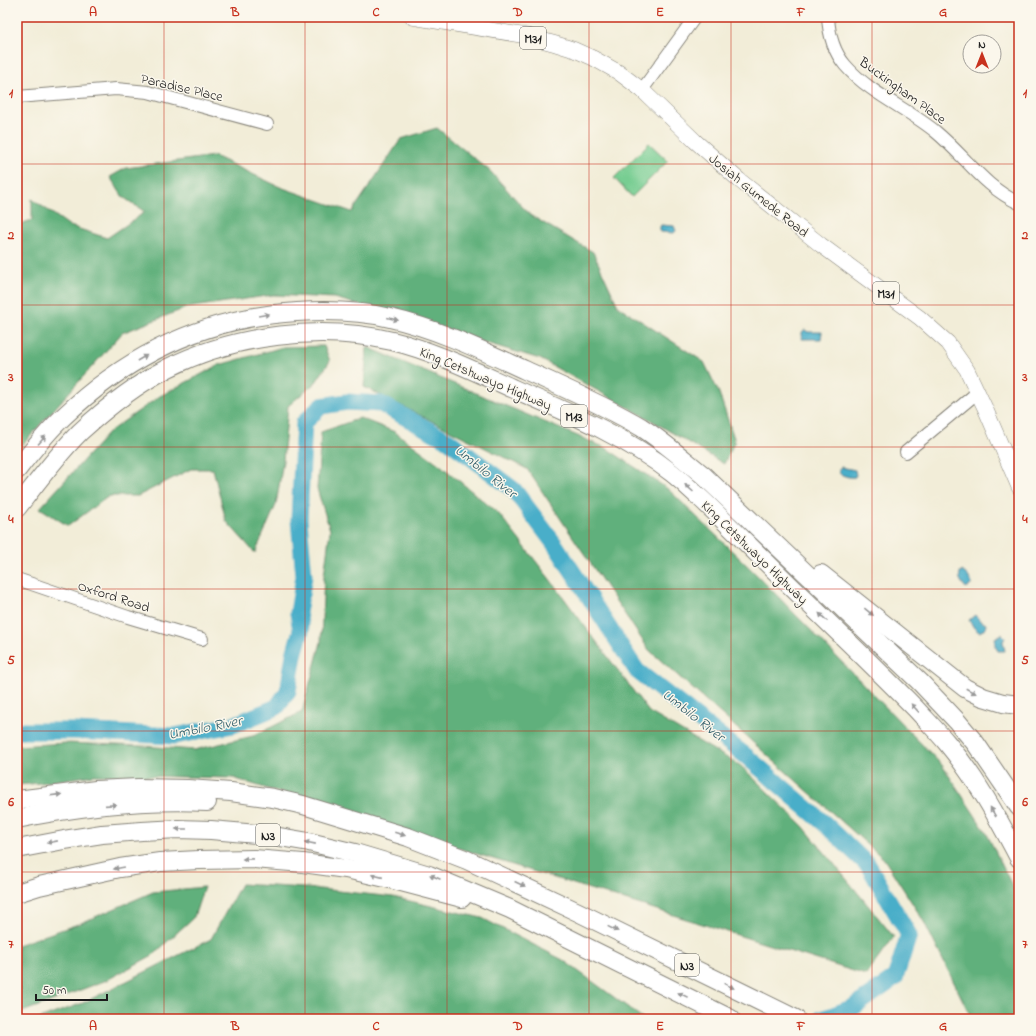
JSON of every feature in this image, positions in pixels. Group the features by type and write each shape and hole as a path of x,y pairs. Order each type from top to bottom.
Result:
{"highway":[{"name":"King Cetshwayo Highway","path":"17,470 62,418 85,397 140,358 170,342 188,335 245,318 274,313 321,310 359,313 390,318 426,328 464,342 610,410 642,428 669,447 703,475 920,682 956,720 976,744 1019,806"},
{"name":"King Cetshwayo Highway","path":"17,508 55,459 80,433 108,408 143,383 169,368 199,355 268,337 293,334 325,333 357,335 424,350 605,430 647,455 673,474 709,507 916,708 947,744 970,775 989,804 1019,858"},
{"path":"770,539 809,564 965,688 983,697 1003,703 1019,705"},
{"path":"17,800 96,790 138,788 213,790 251,794 283,800 362,823"},
{"name":"N3","path":"17,819 93,806 189,801 298,810 362,823 408,837 467,860 578,912 796,1019"},
{"name":"N3","path":"17,849 94,835 178,829 211,830 309,842 394,863 429,874 510,909 731,1019"},
{"path":"1008,838 1019,867"},
{"path":"17,893 39,886 120,868 160,862 254,859 303,863 346,869 510,909"}],"main road":[{"name":"Josiah Gumede Road","path":"414,17 527,36 575,50 618,72 642,90 695,141 739,180 821,245 920,318 948,343 967,370 978,392 1019,487"}],"street":[{"path":"642,90 695,17"},
{"name":"Buckingham Place","path":"828,17 828,30 834,47 844,64 862,82 889,101 921,120 938,133 988,182 1019,203"},
{"name":"Paradise Place","path":"17,97 116,89 148,92 267,124"},
{"path":"906,452 978,392"},
{"name":"Oxford Road","path":"17,579 128,617 202,639"}],"green space":[{"path":"437,128 490,171 530,215 593,252 618,306 704,362 719,393 735,441 724,464 649,419 540,359 335,298 273,295 186,308 122,333 17,451 17,225 32,220 32,199 70,226 107,238 145,212 123,197 110,177 126,168 214,156 280,187 352,212 401,139"},
{"path":"649,143 668,161 632,197 614,178"},
{"path":"324,346 330,361 316,382 288,406 283,461 276,505 255,553 226,521 213,469 191,469 138,496 109,496 68,526 40,508 110,431 160,396 219,365 283,347"},
{"path":"367,347 606,448 668,489 759,577 942,765 986,832 1019,900 1019,1019 972,1019 923,920 884,859 649,650 527,469 364,387"},
{"path":"360,418 395,432 439,464 499,514 549,578 649,712 741,766 803,826 894,937 866,975 233,778 94,775 17,785 17,746 66,743 144,746 194,750 253,736 302,712 321,642 324,575 330,530 317,489 321,432"},
{"path":"241,884 320,889 393,897 482,918 563,960 644,1019 39,1019 83,1003 211,939"},
{"path":"204,887 194,917 153,955 107,980 17,1014 17,945 81,923 153,892"}],"water":[{"path":"661,225 674,226 676,231 674,233 661,232"},
{"path":"804,330 808,332 822,332 821,339 802,339 802,332"},
{"path":"841,467 855,470 855,477 842,475 839,473 839,469"},
{"path":"962,571 968,576 972,584 966,588 961,582 960,578 960,573"},
{"path":"975,615 986,624 985,629 979,632 974,628 969,620"},
{"path":"1002,634 1005,638 1003,641 1005,651 998,651 995,646 995,638"}],"waterway":[{"name":"Umbilo River","path":"17,731 75,731 174,736 233,725 277,707 288,691 294,655 301,630 298,613 304,576 299,520 304,423 321,406 347,402 381,404 449,441 514,490 556,546 637,671 746,756 824,823 868,865 909,935 895,978 854,1007 821,1019"}]}
